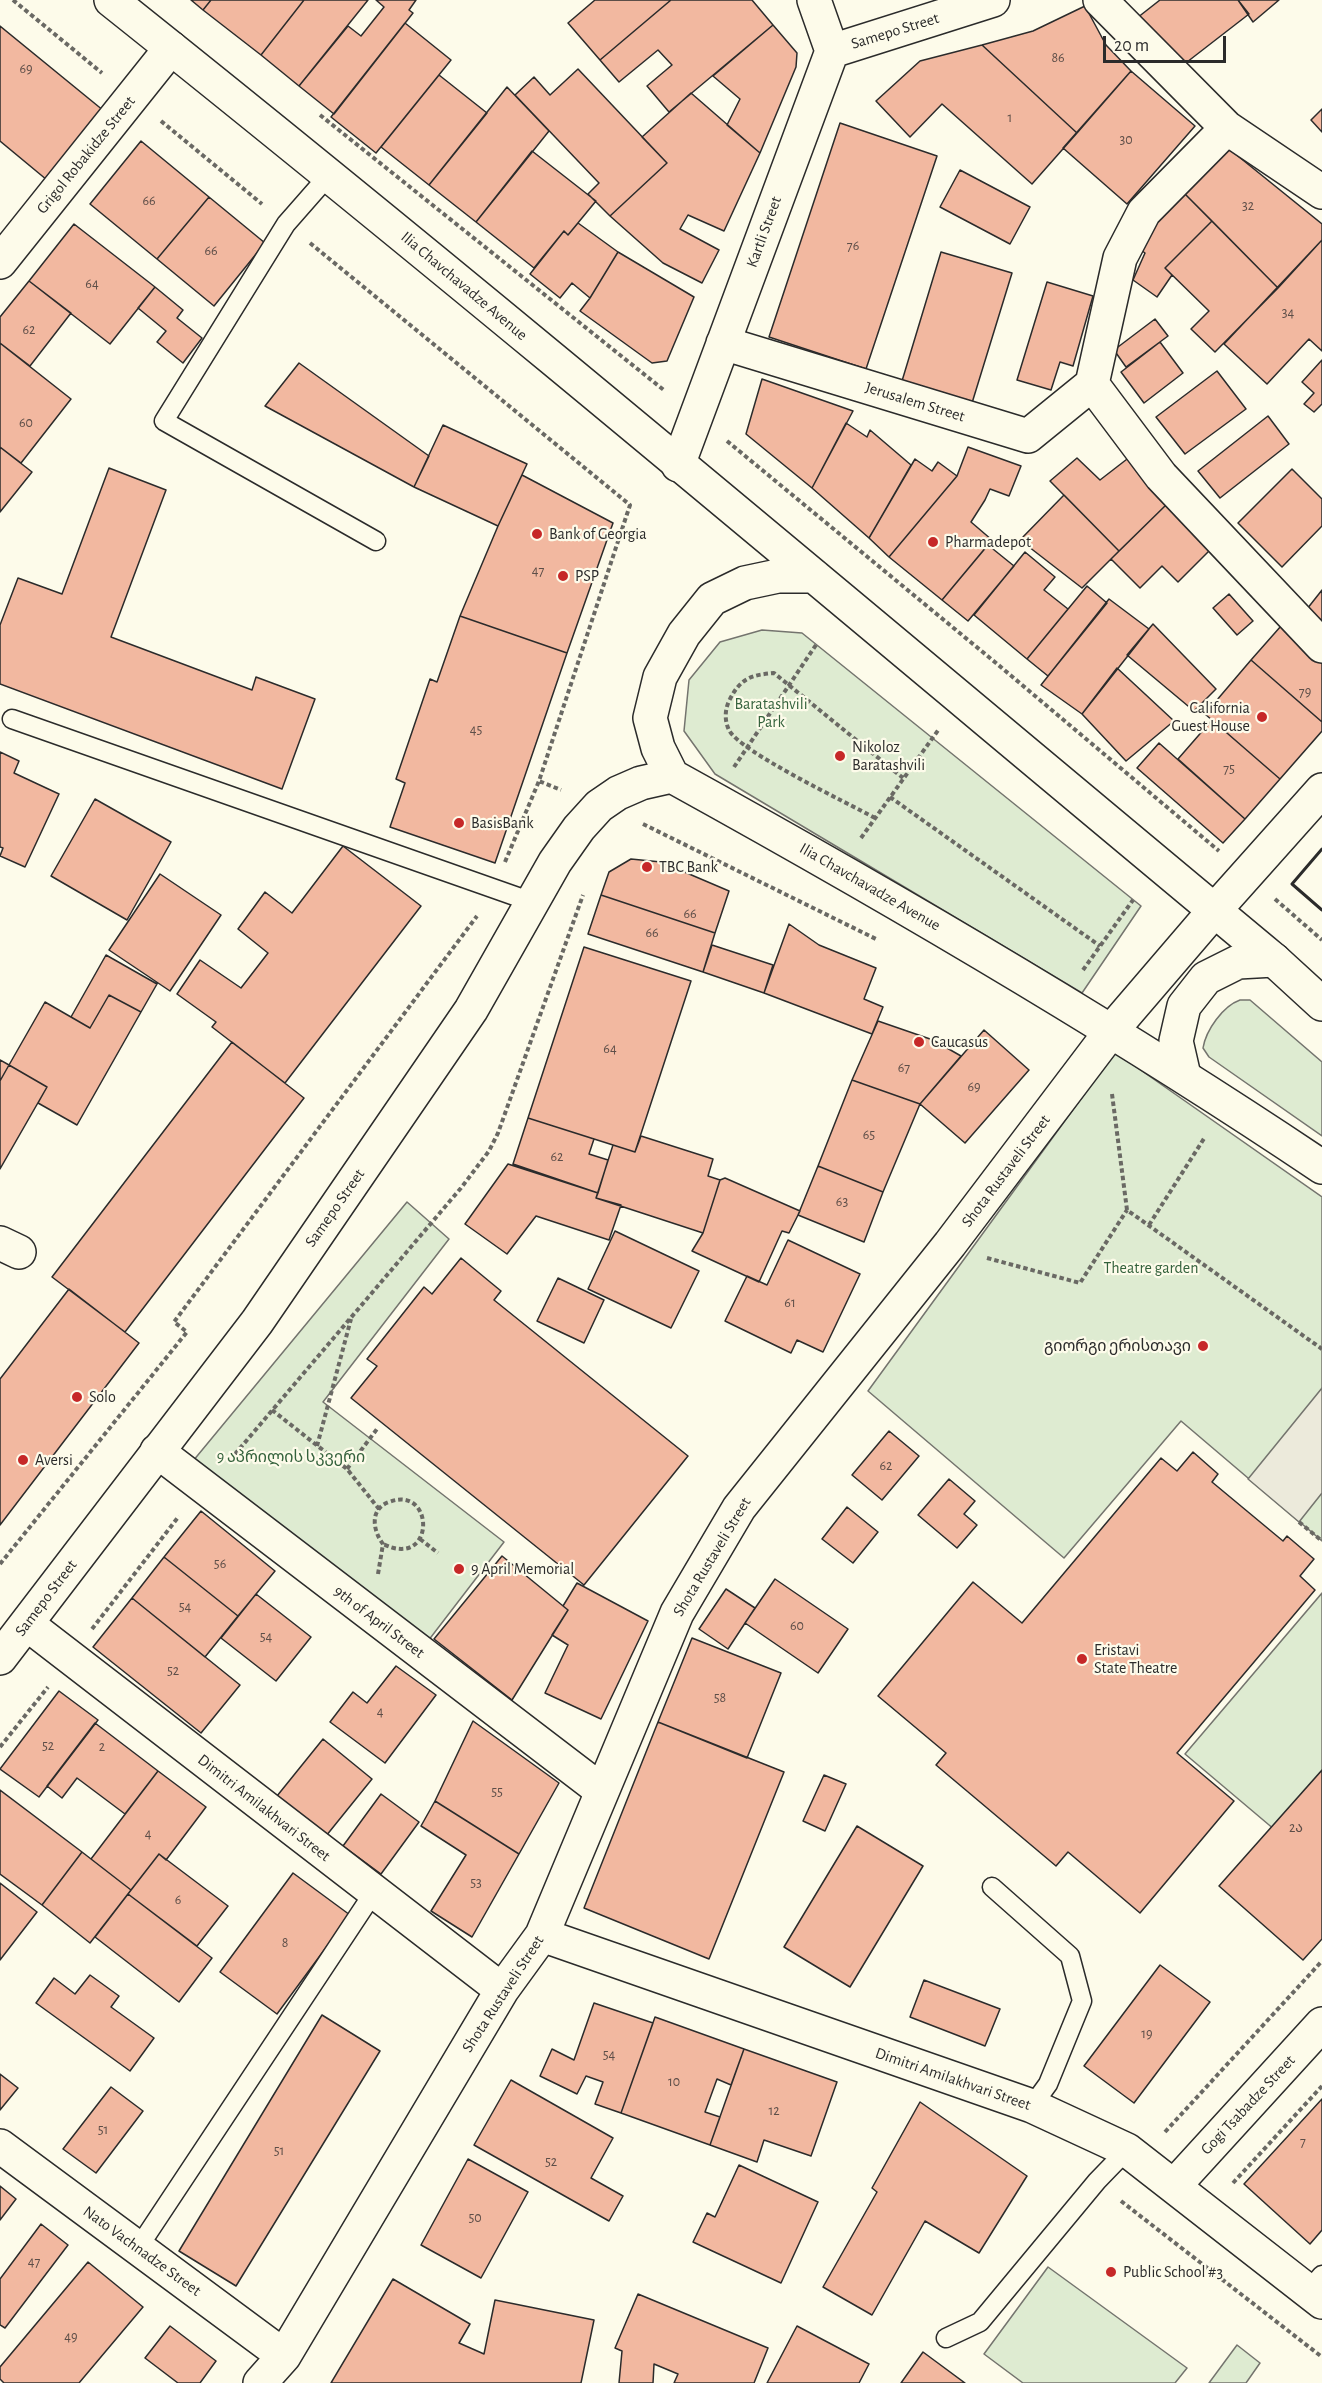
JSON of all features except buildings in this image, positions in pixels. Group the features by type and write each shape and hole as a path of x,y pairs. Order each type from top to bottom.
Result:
{"street":[{"name":"Ilia Chavchavadze Avenue","path":"111,0 329,175 814,576 1274,960 1322,1004"},
{"path":"814,0 832,51"},
{"name":"Samepo Street","path":"832,51 993,0"},
{"path":"1100,0 1227,128 1322,192"},
{"name":"Grigol Robakidze Street","path":"0,262 171,48"},
{"name":"Kartli Street","path":"678,465 832,51"},
{"path":"1227,128 1144,212 1139,221 1120,258 1092,384 1161,476 1322,646"},
{"name":"Jerusalem Street","path":"723,343 1028,436 1092,384"},
{"path":"672,776 658,748 650,718 660,677 684,634 712,599 745,583 778,576 814,576"},
{"name":"Ilia Chavchavadze Avenue","path":"672,776 848,873 1107,1037 1184,1076 1322,1167"},
{"name":"Samepo Street","path":"0,1658 257,1322 471,1010 555,861 579,828 599,806 618,793 641,783 672,776"},
{"name":"Shota Rustaveli Street","path":"260,2383 284,2356 502,1990 542,1935 677,1613 739,1508 950,1244 1107,1037 1214,911 1322,790"},
{"path":"1184,1076 1176,1041 1184,1006 1206,978 1238,962 1274,960"},
{"name":"9th of April Street","path":"157,1451 606,1784"},
{"name":"Dimitri Amilakhvari Street","path":"27,1624 502,1990"},
{"name":"Dimitri Amilakhvari Street","path":"542,1935 1032,2106 1126,2150 1317,2289"},
{"name":"Gogi Tsabadze Street","path":"1174,2186 1322,2024"},
{"name":"Nato Vachnadze Street","path":"0,2145 284,2356"}],"lane":[{"path":"329,175 286,224 164,421 376,541"},
{"path":"12,719 532,902"},
{"path":"992,1887 1070,1956 1082,2001 1048,2084 1032,2106"},
{"path":"138,2248 374,1892"},
{"path":"946,2338 980,2322 1097,2181 1126,2150"}],"path":[{"path":"0,1564 187,1332 174,1322 480,913 494,887 539,781 630,505 13,0"},
{"path":"315,111 696,416 996,663 1322,940"},
{"path":"731,773 816,645"},
{"path":"875,818 747,749 729,730 725,709 736,688 752,675 774,673 903,778"},
{"path":"857,844 932,737"},
{"path":"539,781 646,825 888,944"},
{"path":"890,796 1100,946"},
{"path":"638,828 646,825"},
{"path":"0,1747 191,1501 200,1485 218,1474 461,1188 489,1151 507,1111 585,889"},
{"path":"1076,978 1133,900"},
{"path":"950,1244 966,1252 1080,1283 1128,1210 1108,1062 1115,1052 1107,1037"},
{"path":"1149,1224 1209,1131"},
{"path":"1128,1210 1322,1349"},
{"path":"317,1446 352,1316"},
{"path":"272,1410 347,1469 379,1509"},
{"path":"347,1469 377,1429"},
{"path":"399,1499 414,1504 423,1516 423,1532 420,1539 406,1549 383,1544 375,1531 375,1515 385,1503 399,1499"},
{"path":"1299,1522 1322,1542"},
{"path":"420,1539 438,1553"},
{"path":"1165,2132 1322,1961"},
{"path":"1155,2126 1230,2186 1322,2086"},
{"path":"1097,2181 1322,2357"}],"green space":[{"name":"Baratashvili Park","path":"762,630 802,633 1141,906 1082,993 715,774 684,731 689,680 720,642"},
{"path":"1240,1000 1250,1000 1322,1062 1322,1136 1209,1057 1203,1048 1216,1020 1227,1008"},
{"name":"Theatre garden","path":"1115,1052 1322,1197 1322,1541 1181,1421 1064,1558 868,1391"},
{"name":"9 აპრილის სკვერი","path":"407,1202 449,1239 323,1402 504,1542 428,1641 193,1461"},
{"path":"1322,1593 1322,1777 1275,1830 1185,1754"},
{"path":"1048,2267 1187,2368 1175,2383 1023,2383 984,2354"},
{"path":"1237,2345 1260,2363 1246,2383 1209,2383"}],"shaded area":[{"path":"1322,1388 1322,1493 1299,1522 1248,1479"}],"wall":[{"path":"1322,849 1292,884 1322,910"}],"place":[{"name":"Bank of Georgia","path":"537,534"},
{"name":"Pharmadepot","path":"933,542"},
{"name":"PSP","path":"563,576"},
{"name":"California Guest House","path":"1262,717"},
{"name":"Nikoloz Baratashvili","path":"840,756"},
{"name":"BasisBank","path":"459,823"},
{"name":"TBC Bank","path":"647,867"},
{"name":"Caucasus","path":"919,1042"},
{"name":"გიორგი ერისთავი","path":"1203,1346"},
{"name":"Solo","path":"77,1397"},
{"name":"Aversi","path":"23,1460"},
{"name":"9 April Memorial","path":"459,1569"},
{"name":"Eristavi State Theatre","path":"1082,1659"},
{"name":"Public School #3","path":"1111,2272"}]}
